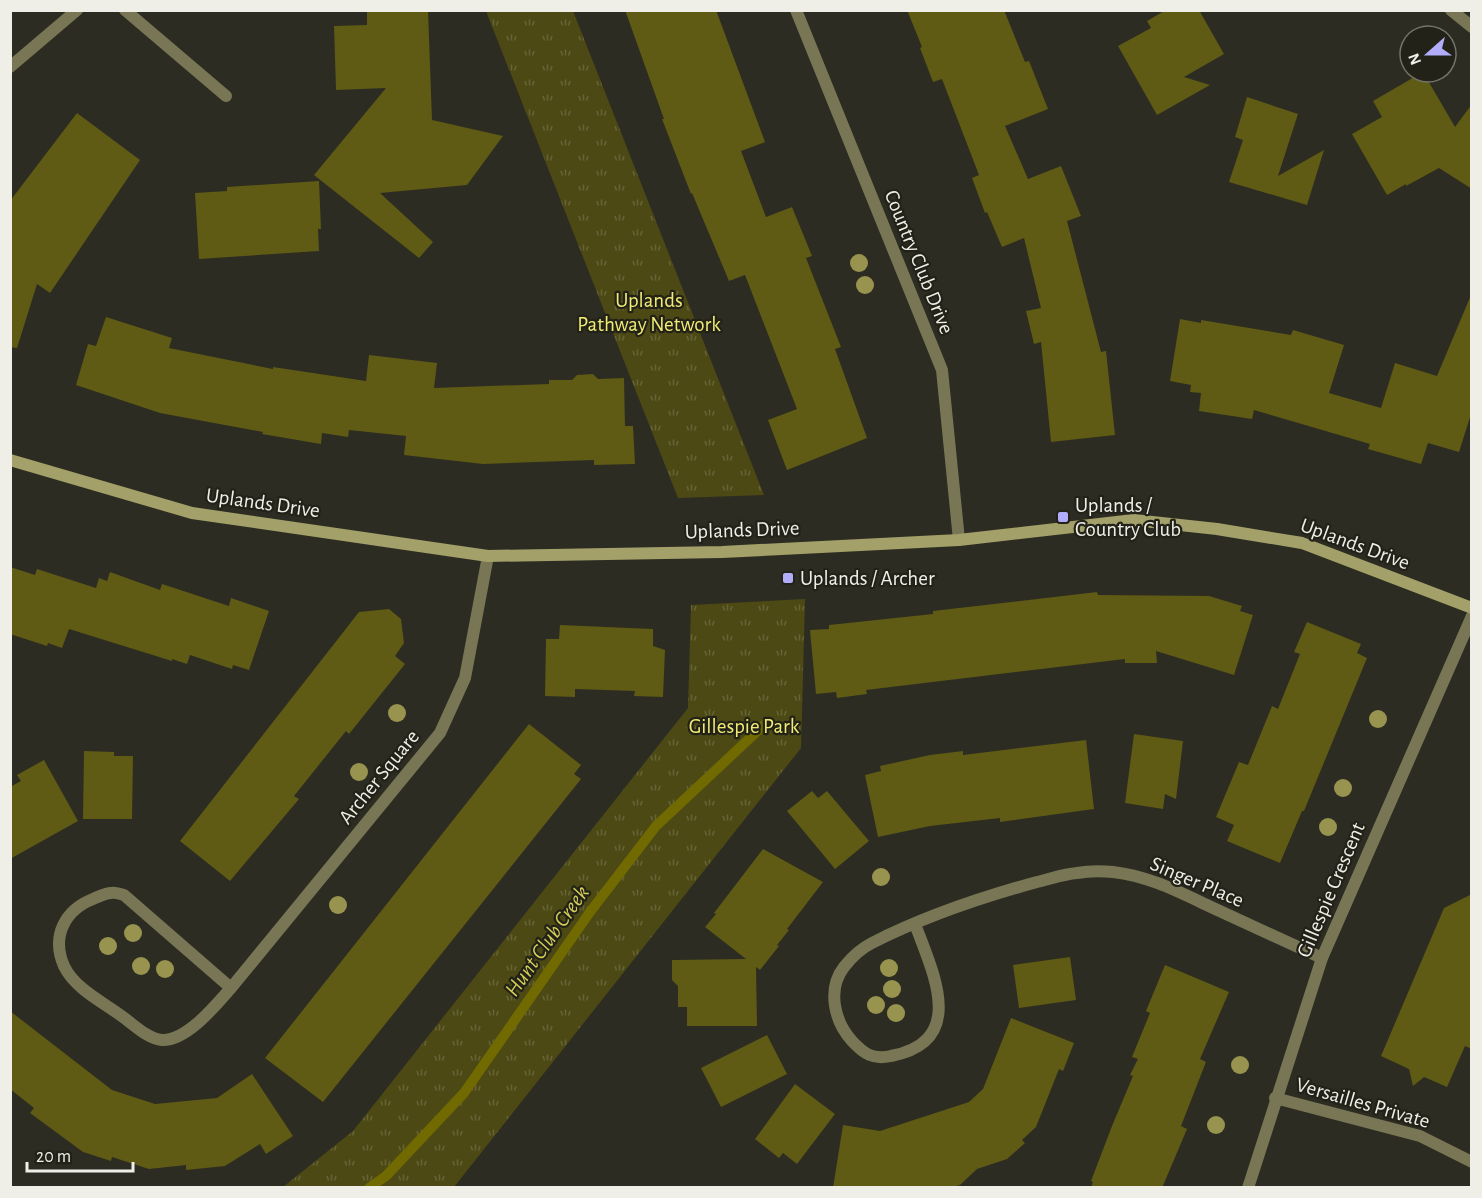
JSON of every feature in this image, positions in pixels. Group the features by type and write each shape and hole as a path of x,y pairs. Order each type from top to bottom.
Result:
{"street":[{"path":"10,67 76,10"},
{"path":"125,10 226,96"},
{"name":"Country Club Drive","path":"796,10 942,370 959,540"},
{"path":"1451,10 1472,27"},
{"name":"Uplands Drive","path":"10,460 192,513 488,556 722,552 959,540 1134,520 1217,529 1302,543 1472,608"},
{"name":"Archer Square","path":"231,988 124,895 110,892 80,904 65,919 61,934 61,951 64,965 75,982 147,1035 163,1040 180,1036 210,1011 231,988 440,733 465,678 488,556"},
{"name":"Gillespie Crescent","path":"1248,1188 1275,1098 1322,958 1472,616"},
{"name":"Singer Place","path":"915,924 933,970 939,1000 938,1020 933,1035 923,1044 908,1051 876,1059 862,1052 846,1034 837,1014 833,991 844,966 857,953 870,944 915,924 1014,888 1076,873 1112,872 1149,879 1322,958"},
{"name":"Versailles Private","path":"1275,1098 1420,1136 1472,1162"}],"green space":[{"name":"Uplands Pathway Network","path":"486,11 573,11 764,495 678,498"},
{"name":"Gillespie Park","path":"805,599 801,748 454,1187 283,1187 353,1131 688,708 691,605"}],"building":[{"path":"367,10 428,10 432,120 503,136 467,185 380,193 433,242 419,258 314,175 386,88 336,90 334,26 367,25"},
{"path":"625,10 716,10 765,142 741,151 766,217 792,207 812,256 806,258 841,347 835,349 867,438 787,470 768,420 797,409 745,275 729,281 691,194 662,119 664,119"},
{"path":"907,10 1004,10 1025,62 1029,61 1048,109 1005,126 1028,179 1061,166 1081,216 1067,221 1101,352 1106,351 1115,435 1051,442 1041,342 1034,344 1026,311 1041,308 1024,238 1002,247 987,212 985,213 972,178 979,175 942,79 933,82"},
{"path":"1166,10 1199,10 1224,54 1184,77 1210,85 1157,115 1118,46 1151,28 1147,21"},
{"path":"1402,84 1430,84 1455,127 1472,104 1472,189 1439,168 1387,195 1352,134 1382,117 1373,101"},
{"path":"1247,97 1298,114 1278,176 1324,150 1307,205 1229,182 1243,140 1235,137"},
{"path":"77,113 140,160 50,293 37,284 17,348 10,347 10,201"},
{"path":"319,181 321,229 318,229 319,251 199,259 195,193 227,191 227,187"},
{"path":"1471,295 1472,411 1459,452 1428,443 1421,464 1368,449 1370,444 1254,410 1252,419 1199,411 1201,393 1190,392 1191,385 1170,381 1180,319 1201,323 1201,320 1291,335 1293,330 1344,345 1329,393 1381,408 1395,363 1437,376"},
{"path":"106,317 172,338 169,348 273,369 273,367 366,381 369,355 437,363 434,388 549,384 549,380 572,380 577,375 593,374 598,379 624,378 625,426 633,426 635,464 594,465 594,460 483,464 404,455 406,436 349,430 348,437 322,433 321,444 160,413 76,385 88,344 96,346"},
{"path":"10,567 35,575 37,569 96,588 99,578 107,581 110,572 160,590 162,584 229,606 231,598 269,611 249,670 233,665 232,669 190,655 187,664 172,659 172,661 69,629 62,648 48,643 47,646 10,634"},
{"path":"1097,592 1098,595 1209,596 1242,606 1240,611 1253,615 1234,675 1156,651 1157,663 1125,663 1125,659 866,690 867,694 837,698 836,692 816,694 810,630 829,629 829,625 933,614 933,611"},
{"path":"389,609 401,619 404,643 395,656 405,664 349,734 346,731 294,796 299,799 230,881 180,841 359,612"},
{"path":"1307,622 1361,644 1357,653 1367,658 1280,863 1227,841 1234,825 1216,817 1239,762 1248,765 1272,706 1278,709 1300,654 1294,652"},
{"path":"560,625 653,629 653,646 665,650 663,697 634,696 635,691 575,689 575,697 545,696 546,639 559,639"},
{"path":"529,724 581,765 574,774 581,779 323,1102 265,1058"},
{"path":"1134,734 1183,741 1176,799 1165,794 1163,809 1125,803"},
{"path":"1086,740 1094,809 1000,822 1000,818 930,826 878,837 865,775 881,771 880,766 930,755 963,751 963,755"},
{"path":"84,751 114,752 114,756 133,756 132,819 83,819"},
{"path":"44,760 78,821 10,859 10,787 21,781 17,775"},
{"path":"812,791 818,798 827,791 869,841 835,869 787,811"},
{"path":"763,849 823,882 787,929 789,930 777,945 779,946 760,970 756,967 757,1026 687,1026 687,1007 678,1007 678,986 672,980 672,960 746,959 705,927"},
{"path":"1472,894 1472,1049 1465,1046 1447,1087 1424,1077 1413,1086 1409,1069 1381,1056 1444,908"},
{"path":"1070,957 1076,1000 1019,1008 1013,965"},
{"path":"1165,965 1229,992 1200,1059 1206,1062 1181,1126 1187,1129 1162,1188 1091,1188 1093,1182 1091,1181 1133,1076 1130,1075 1138,1059 1132,1057 1150,1013 1146,1011"},
{"path":"10,1011 112,1090 155,1104 217,1098 252,1074 293,1136 266,1154 260,1144 225,1166 186,1170 186,1165 149,1169 112,1157 111,1161 83,1152 30,1113 34,1108 10,1089"},
{"path":"1011,1018 1074,1043 1063,1071 1059,1069 1036,1127 1022,1140 1025,1143 1007,1159 977,1169 960,1185 950,1188 833,1188 843,1125 880,1131 969,1102 983,1089"},
{"path":"767,1035 787,1074 721,1107 701,1068"},
{"path":"795,1084 835,1114 797,1164 783,1153 779,1158 755,1139"}],"waterway":[{"name":"Hunt Club Creek","path":"369,1188 386,1176 464,1093 590,912 656,826 765,724"}],"place":[{"name":"Uplands / Country Club","path":"1063,517"},
{"name":"Uplands / Archer","path":"788,578"}]}
